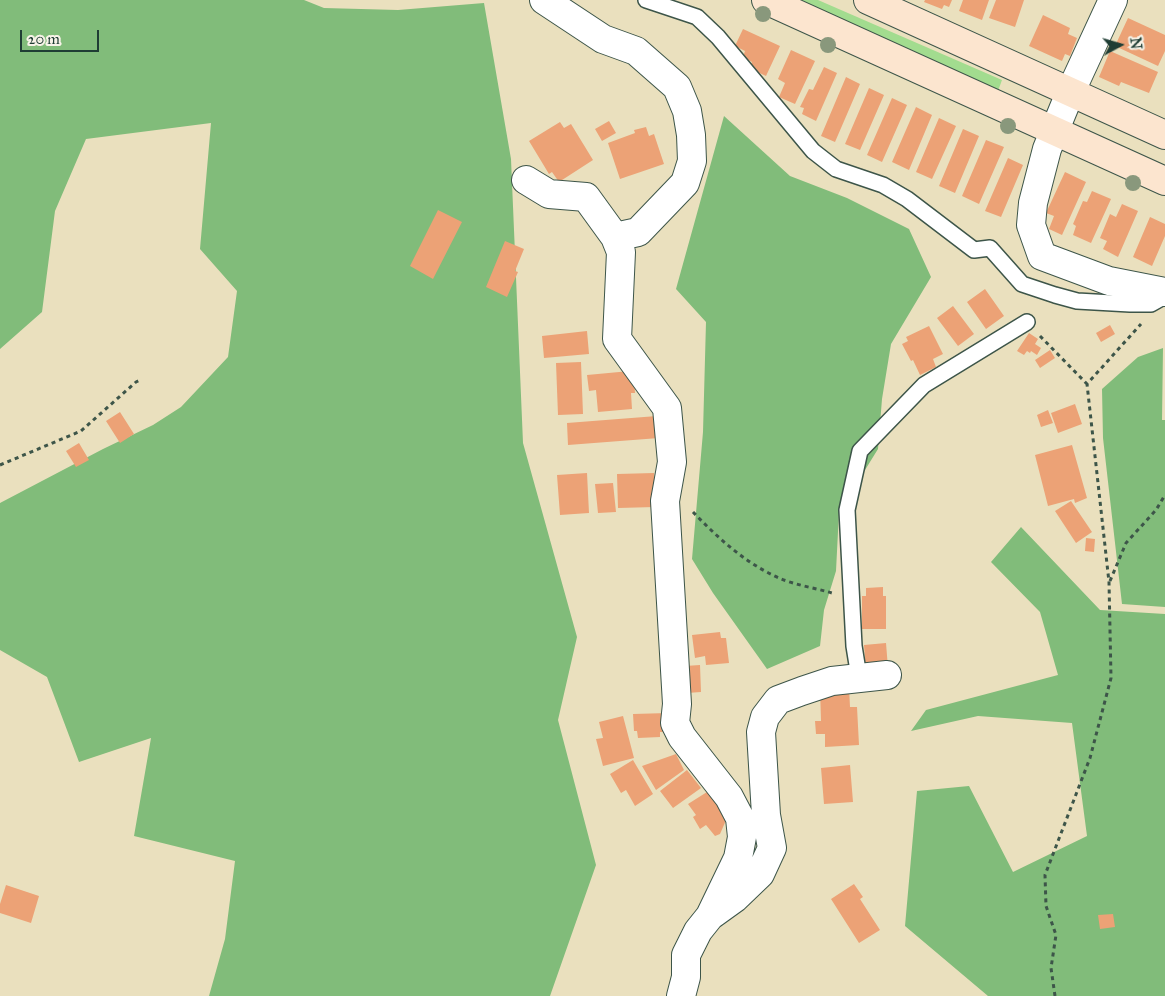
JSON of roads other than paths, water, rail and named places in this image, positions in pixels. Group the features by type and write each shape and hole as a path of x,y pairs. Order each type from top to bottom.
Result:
{"street":[{"path":"544,0 602,39 636,52 677,87 687,111 691,135 692,161 684,183 638,232 614,237"},
{"path":"766,0 1165,182"},
{"path":"868,0 1165,135"},
{"path":"1112,0 1053,132 1033,203 1031,225 1042,256 1109,281 1165,294"},
{"path":"526,180 549,194 586,197 614,237 621,252 616,339 667,408 672,462 665,501 677,704 675,723 682,737 729,797 740,818 742,837 738,858 710,916 698,931 686,955 686,977 681,996"},
{"path":"710,916 735,898 760,874 772,848 766,815 761,732 765,717 778,700 832,681 887,675"}],"lane":[{"path":"646,0 697,17 718,37 814,151 836,170 883,185 907,199 974,250 990,248 1022,284 1055,296 1077,301 1151,304 1165,294"},
{"path":"859,678 854,646 847,510 860,451 924,385 1027,322"}]}
